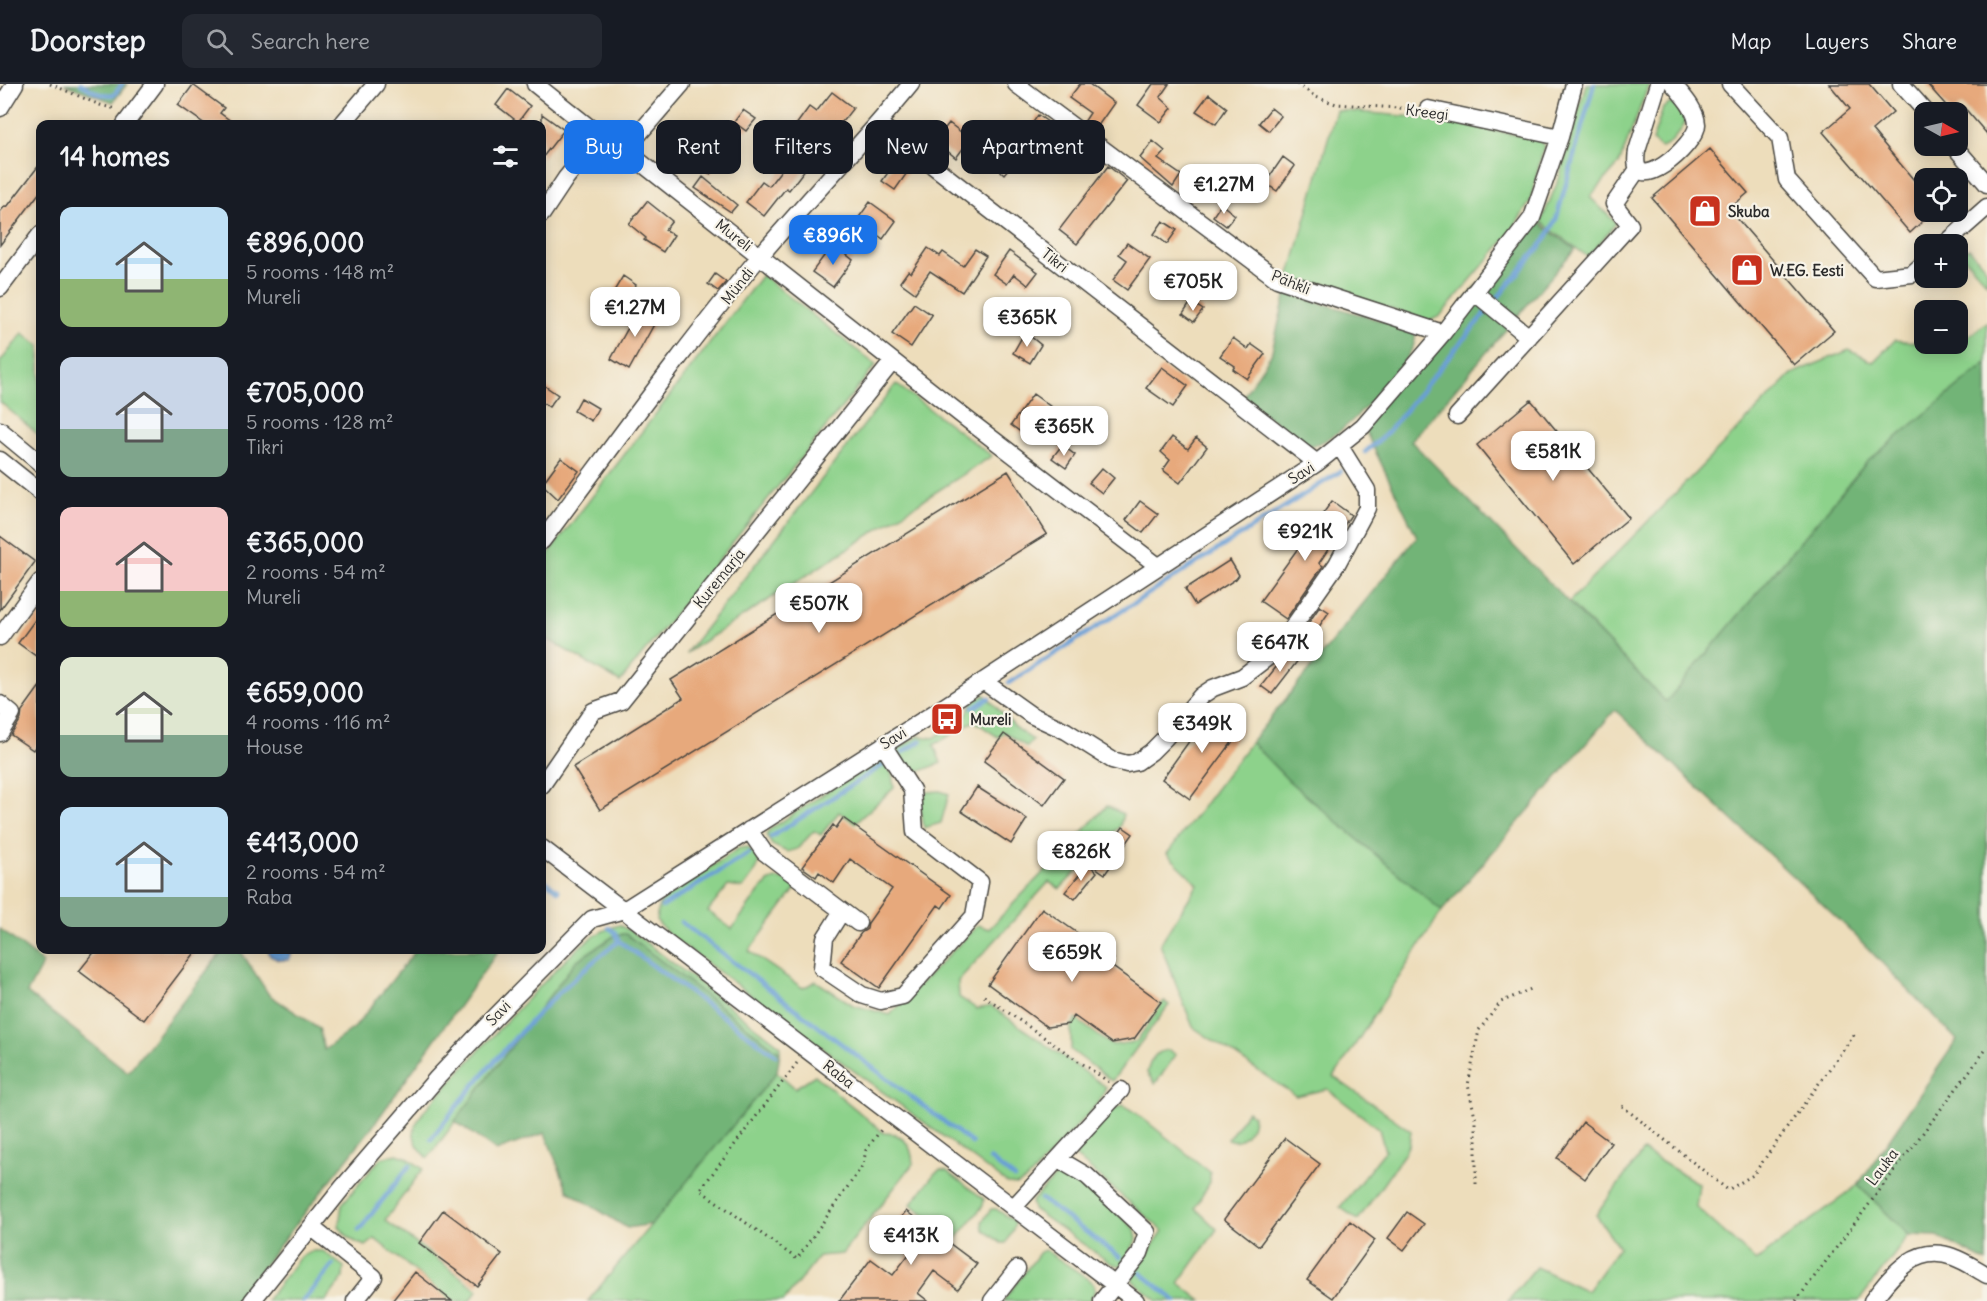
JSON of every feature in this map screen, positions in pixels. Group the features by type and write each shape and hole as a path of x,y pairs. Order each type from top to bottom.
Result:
{"street":[{"path":"0,108 15,84"},
{"path":"129,119 155,84"},
{"path":"345,120 375,84"},
{"name":"Mureli","path":"535,84 580,120"},
{"path":"644,128 682,84"},
{"name":"Mündi","path":"882,120 911,84"},
{"name":"Pähkli","path":"1016,84 1276,279 1443,333"},
{"name":"Savi","path":"252,1301 422,1095 592,919 624,910 883,745 1317,462 1363,426 1443,333 1485,301 1532,218 1560,137 1574,84"},
{"path":"1658,84 1635,162 1638,170 1643,173 1652,173 1686,146 1696,130 1697,121 1690,105 1673,84"},
{"path":"1731,84 1780,138 1787,180 1875,278 1914,272"},
{"path":"1901,84 1917,102"},
{"name":"Kreegi","path":"1428,110 1560,137"},
{"name":"Mündi","path":"546,536 760,256 865,140"},
{"path":"1963,156 1987,184"},
{"name":"Mureli","path":"644,165 1158,566"},
{"path":"1457,416 1630,225 1614,204 1638,170"},
{"path":"546,208 569,174"},
{"name":"Tikri","path":"944,174 1317,462"},
{"path":"1956,234 1987,207"},
{"path":"0,288 36,240"},
{"path":"1485,301 1528,337"},
{"name":"Kuremarja","path":"546,779 593,711 621,701 893,361"},
{"path":"0,430 36,460"},
{"path":"983,681 1031,715 1066,731 1112,760 1126,764 1137,762 1151,753 1201,696 1213,688 1242,677 1276,651 1337,564 1367,508 1367,490 1339,445"},
{"path":"0,460 36,489"},
{"path":"0,637 36,588"},
{"path":"0,704 12,714 0,733"},
{"path":"843,911 825,938 822,968 862,995 881,1001 903,996 974,916 980,882 915,832 912,790 883,745"},
{"path":"749,830 764,852 858,923"},
{"name":"Raba","path":"546,851 1136,1301"},
{"path":"1012,1208 1120,1090"},
{"path":"1058,1159 1087,1176 1147,1232 1140,1253 1102,1301"},
{"path":"311,1227 374,1276 356,1301"},
{"path":"1872,1301 1893,1273 1913,1259 1930,1254 1952,1256 1987,1275"},
{"path":"992,1301 1017,1269"}],"path":[{"path":"50,84 129,119"},
{"name":"Kreegi","path":"1297,84 1316,97 1336,104 1428,110"},
{"path":"1476,1184 1476,1121 1468,1085 1479,1029 1501,1002 1531,989"},
{"path":"984,996 1120,1090"},
{"path":"1622,1106 1728,1190 1753,1175 1856,1032"},
{"name":"Lauka","path":"1796,1301 1987,1048"},
{"path":"807,1050 700,1190 797,1259 863,1165 866,1150 892,1115"}],"green space":[{"path":"64,84 127,84 113,102"},
{"path":"1586,84 1649,84 1619,164 1590,197 1616,223 1588,257 1541,222 1560,176"},
{"path":"1671,103 1682,110 1686,118 1684,126 1671,142 1661,148 1652,141 1663,108"},
{"path":"1336,110 1438,119 1540,140 1544,146 1530,202 1509,235 1440,316 1430,321 1289,278"},
{"path":"1532,218 1575,249 1411,441 1666,702 1867,462 1987,363 1987,1262 1937,1236 1909,1235 1858,1185 1957,1040 1850,930 1615,710 1442,911 1289,781 1251,742 1417,537 1363,426"},
{"path":"1968,249 1987,270 1987,283 1968,262"},
{"path":"762,275 876,365 620,682 546,638 546,557"},
{"path":"1286,293 1414,330 1415,335 1412,349 1404,361 1369,403 1337,433 1308,446 1242,398 1271,355"},
{"path":"1987,322 1987,363 1867,462 1666,702 1569,602 1792,374 1849,350 1873,362 1895,340 1914,342 1914,354 1968,354 1968,337"},
{"path":"23,333 36,343 36,433 0,402 0,362"},
{"path":"896,384 992,456 686,653"},
{"path":"985,695 1018,730 1033,740 1027,747 1004,732 998,737 974,721 934,745 941,763 916,773 902,762 896,749 919,736 934,738 966,716 973,701"},
{"path":"1251,742 1289,781 1442,911 1334,1077 1411,1131 1409,1144 1404,1154 1358,1220 1340,1207 1385,1151 1379,1129 1327,1089 1296,1096 1193,1027 1160,944 1198,884 1167,854"},
{"path":"875,760 882,760 892,774 894,788 855,823 839,812 821,835 814,831 797,849 787,852 772,845 766,835 770,829"},
{"path":"940,791 949,794 941,823 924,828 920,802 927,792"},
{"path":"1107,806 1123,814 1120,826 1060,889 1049,882 958,981 959,997 977,1009 991,1006 1106,1087 1097,1104 1028,1179 1017,1185 1008,1184 669,935 656,920 659,905 665,897 739,848 748,847 759,860 757,869 743,888 728,886 708,911 732,929 766,884 777,879 791,883 797,887 749,951 803,988 816,981 853,1005 890,1015 978,925 989,929"},
{"path":"619,925 632,932 781,1046 780,1052 626,934 617,934 576,961 428,1158 418,1146 414,1135 416,1124 424,1111 508,1019 565,961 596,935"},
{"path":"0,929 43,963 27,993 128,1072 220,954 243,954 269,995 319,1028 324,1050 355,1027 413,954 496,954 373,1126 236,1301 0,1301"},
{"path":"617,934 626,934 780,1052 777,1072 652,1224 627,1228 568,1191 545,1133 496,1151 455,1121 576,961"},
{"path":"1164,1001 1169,1005 1112,1081 1071,1050 1071,1027 1076,1019 1111,1045 1136,1042"},
{"path":"1169,1050 1176,1055 1155,1084 1147,1073 1150,1064 1157,1054"},
{"path":"777,1072 795,1088 815,1075 884,1133 897,1135 909,1146 913,1164 842,1254 819,1256 784,1301 588,1301"},
{"path":"1123,1105 1210,1172 1210,1182 1195,1208 1217,1229 1179,1283 1202,1301 1158,1301 1133,1281 1132,1276 1163,1231 1075,1156 1111,1110"},
{"path":"1248,1111 1253,1116 1249,1131 1238,1140 1228,1139"},
{"path":"1643,1151 1699,1184 1696,1207 1756,1261 1858,1185 1909,1235 1859,1301 1508,1301 1536,1267 1587,1291 1619,1247 1596,1215"},
{"path":"397,1154 406,1157 423,1169 385,1220 478,1290 470,1301 452,1301 375,1239 366,1246 362,1245 350,1239 339,1226 342,1204 381,1158"},
{"path":"940,1170 946,1171 984,1199 983,1206 957,1238 911,1204 935,1173"},
{"path":"1059,1173 1069,1173 1082,1180 1135,1229 1137,1239 1122,1266 1112,1264 1033,1209 1031,1202"},
{"path":"991,1209 996,1209 1015,1222 1006,1243 1001,1243 983,1229 982,1222"},
{"path":"1045,1250 1090,1280 1094,1290 1089,1301 1003,1301 1040,1252"},
{"path":"313,1251 323,1251 344,1267 343,1278 326,1301 266,1301 300,1257"}],"water":[{"path":"269,954 291,954 289,960 279,960"}],"building":[{"path":"1080,84 1089,84 1114,103 1102,120 1085,120 1090,113 1069,98"},
{"path":"1153,84 1169,84 1160,97 1172,108 1161,122 1138,105"},
{"path":"1829,84 1869,84 1893,112 1872,130 1914,180 1914,222 1922,222 1910,233 1823,132 1850,109"},
{"path":"1927,84 1987,84 1987,134 1968,112 1968,102 1943,102"},
{"path":"193,85 224,108 220,113 230,120 199,120 178,105"},
{"path":"508,89 530,106 520,120 515,120 496,105"},
{"path":"832,92 853,108 844,120 800,120 809,107 816,112"},
{"path":"1209,94 1227,108 1216,124 1196,111"},
{"path":"1271,108 1281,116 1269,131 1259,123"},
{"path":"743,110 756,119 746,131 741,127 741,120 736,120"},
{"path":"542,114 564,130 546,153 546,120 542,120"},
{"path":"1038,115 1045,120 1035,120"},
{"path":"949,123 961,132 961,151 956,158 949,152"},
{"path":"1153,141 1165,151 1158,159 1181,175 1173,187 1140,158"},
{"name":"W.EG. Eesti","path":"1710,149 1748,193 1729,209 1834,331 1794,365 1652,198"},
{"path":"1283,157 1295,166 1277,191 1265,183"},
{"path":"1108,166 1127,181 1077,244 1059,230 1102,174 1105,174"},
{"path":"36,169 36,197 0,245 0,212 5,206 7,207"},
{"path":"778,174 801,174 789,190 786,188 764,216 746,202 762,181 769,186"},
{"path":"887,174 906,174 895,190 882,181"},
{"path":"703,177 737,205 731,212 695,188"},
{"path":"647,201 672,221 665,230 674,235 663,252 644,240 646,238 629,224"},
{"path":"870,202 896,221 883,239 857,220"},
{"path":"1221,204 1235,215 1226,226 1213,216"},
{"path":"1163,221 1177,230 1167,244 1154,234"},
{"path":"1127,243 1150,259 1127,290 1113,280 1127,260 1119,254"},
{"path":"833,244 853,260 833,287 812,272"},
{"path":"928,248 940,256 943,252 963,266 975,249 986,256 962,292 930,271 915,293 900,282 908,271 911,273"},
{"path":"1009,251 1038,272 1028,285 1014,274 1007,284 993,274"},
{"path":"715,274 726,282 718,291 708,284"},
{"path":"623,276 636,285 627,299 614,291"},
{"path":"1191,302 1203,310 1194,322 1183,314"},
{"path":"914,303 932,315 911,347 892,334"},
{"path":"640,306 658,317 629,370 611,359"},
{"path":"1025,332 1041,345 1030,363 1013,353"},
{"path":"1233,338 1248,349 1251,344 1265,354 1247,379 1233,369 1235,366 1220,356"},
{"path":"1162,367 1188,386 1173,407 1146,388"},
{"path":"546,387 558,395 549,407 546,405"},
{"path":"1033,394 1051,407 1029,438 1011,425"},
{"path":"581,398 598,408 591,421 574,411"},
{"path":"1531,400 1629,518 1574,564 1477,445"},
{"path":"1172,437 1188,449 1196,438 1207,447 1180,483 1163,470 1170,460 1161,452"},
{"path":"1062,445 1075,455 1066,468 1052,458"},
{"path":"561,458 579,471 558,499 546,488 546,479"},
{"path":"1102,468 1114,478 1102,493 1089,483"},
{"path":"1008,471 1047,534 600,810 573,767 683,698 671,680"},
{"path":"1140,501 1158,514 1143,533 1126,520"},
{"path":"1332,501 1351,515 1319,563 1323,566 1286,619 1260,601"},
{"path":"0,536 35,562 0,610"},
{"path":"1230,560 1239,575 1236,579 1195,605 1185,589"},
{"path":"1320,606 1329,612 1312,637 1303,631"},
{"path":"36,618 36,656 18,643"},
{"path":"1289,651 1299,659 1272,694 1261,686"},
{"path":"36,692 36,746 33,750 11,735 21,719 22,711"},
{"path":"1213,708 1242,729 1190,799 1162,779"},
{"path":"1004,734 1064,778 1044,805 984,761"},
{"path":"977,787 1027,819 1011,844 961,811"},
{"path":"843,818 951,895 942,908 938,905 879,988 841,961 861,933 867,929 868,923 892,889 850,859 834,883 819,872 816,877 802,867 833,825 836,828"},
{"path":"1123,827 1133,834 1105,874 1095,867"},
{"path":"1088,864 1097,872 1075,899 1065,892"},
{"path":"1042,908 1114,959 1110,965 1161,1002 1134,1039 1112,1043 1074,1016 1069,1024 1047,1027 988,984"},
{"path":"93,954 194,954 144,1020 79,971"},
{"path":"1583,1122 1611,1143 1585,1179 1557,1158"},
{"path":"1285,1138 1320,1164 1259,1246 1224,1219"},
{"path":"443,1210 502,1254 477,1286 419,1243"},
{"path":"906,1211 977,1264 958,1289 934,1271 918,1293 928,1301 839,1301 871,1259 893,1275 910,1253 887,1235"},
{"path":"1407,1212 1424,1224 1404,1250 1388,1238"},
{"path":"1350,1221 1375,1240 1333,1298 1307,1280"},
{"path":"415,1272 452,1301 392,1301"}],"waterway":[{"path":"81,84 99,94 114,95 122,84"},
{"path":"1365,452 1385,435 1546,239 1556,220 1594,84"},
{"path":"1009,683 1341,471"},
{"path":"973,708 989,698"},
{"path":"903,752 921,741"},
{"path":"771,837 883,765"},
{"path":"662,907 749,853"},
{"path":"546,881 558,891"},
{"path":"681,922 972,1143"},
{"path":"609,928 615,932 619,941 776,1055"},
{"path":"431,1139 519,1034 567,985 619,941"},
{"path":"990,1159 1014,1178"},
{"path":"359,1230 410,1165"},
{"path":"1041,1199 1120,1257"},
{"path":"303,1301 333,1265"},
{"path":"1141,1273 1176,1301"}],"place":[{"name":"Skuba","path":"1705,211"},
{"name":"W.EG. Eesti","path":"1747,270"},
{"name":"Mureli","path":"947,719"}]}
